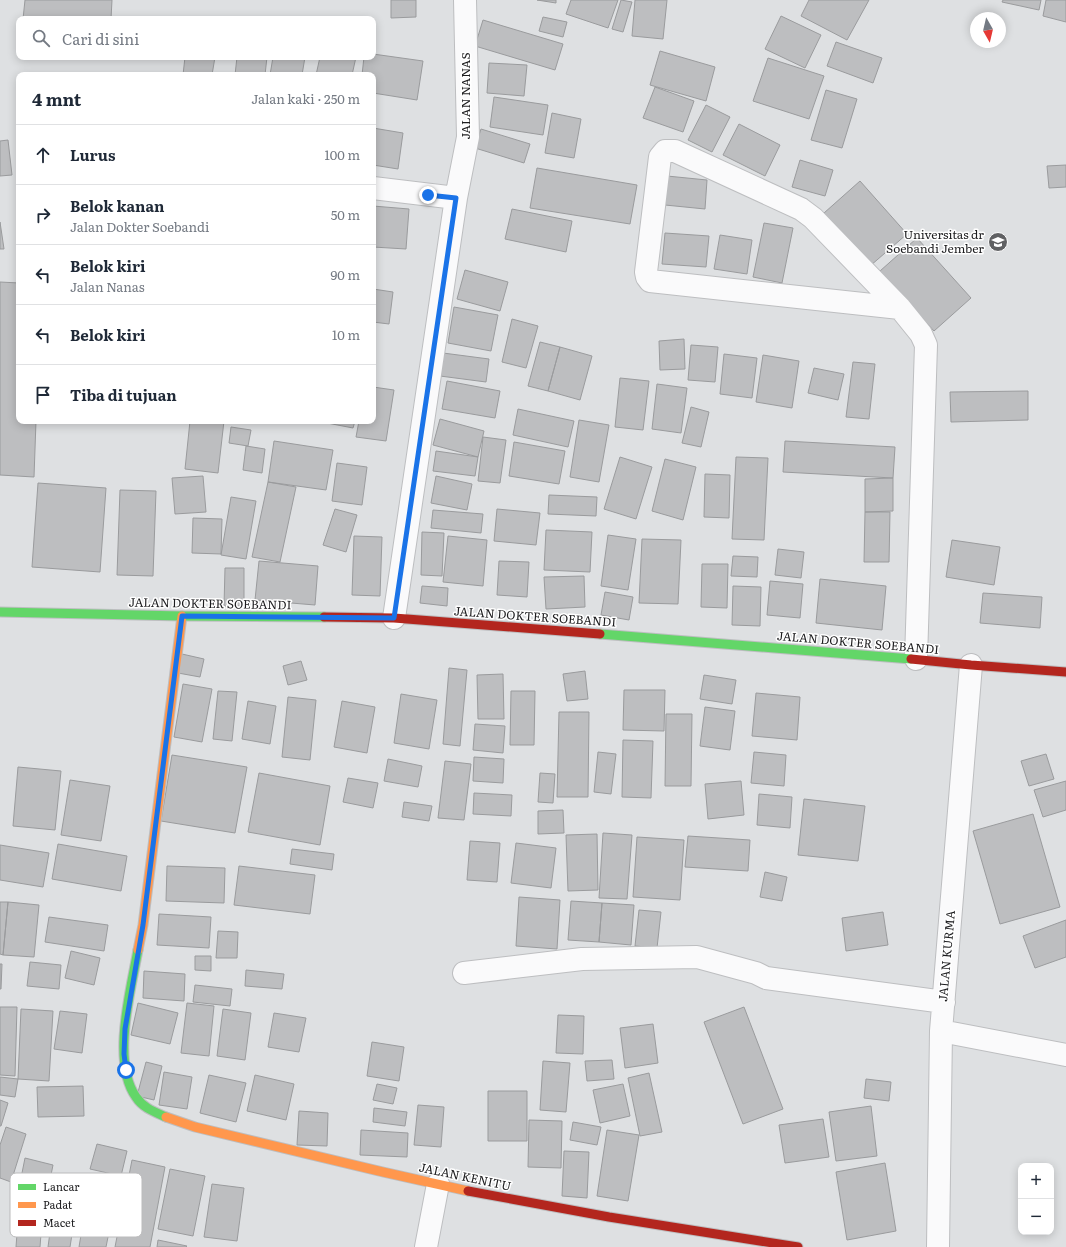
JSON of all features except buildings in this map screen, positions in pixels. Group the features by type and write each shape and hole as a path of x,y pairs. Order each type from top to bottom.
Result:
{"street":[{"name":"JALAN NANAS","path":"394,618 456,198 468,137 465,0"},
{"path":"900,308 650,281 646,272 660,157 665,151 675,151 802,209 813,218 900,308 921,334 926,346 916,659"},
{"path":"376,188 456,198"},
{"name":"JALAN DOKTER SOEBANDI","path":"0,612 182,616 394,618 1066,672"},
{"name":"JALAN KENITU","path":"182,616 143,925 125,1029 124,1054 126,1070 130,1087 136,1098 145,1107 166,1117 195,1127 438,1184 607,1218 798,1247"},
{"name":"JALAN KURMA","path":"938,1247 941,1031 971,665"},
{"path":"464,973 582,959 697,957 756,973 766,978 944,1002"},
{"path":"941,1031 1066,1055"},
{"path":"426,1247 438,1184"}],"traffic: fast":[{"path":"0,612 324,617"},
{"path":"600,634 911,659"},
{"path":"138,950 125,1025 125,1065 129,1082 139,1101 150,1109 166,1117"}],"traffic: slow":[{"path":"138,950 143,925 182,616"},
{"path":"166,1117 195,1127 468,1191"}],"traffic: jam":[{"path":"324,617 394,618 600,634"},
{"path":"911,659 1066,672"},
{"path":"468,1191 609,1217 798,1247"}],"place":[{"name":"Universitas dr Soebandi Jember","path":"998,242"}],"route":[{"path":"126,1070 124,1054 125,1029 143,925 182,616 394,618 456,198 428,195"}]}
